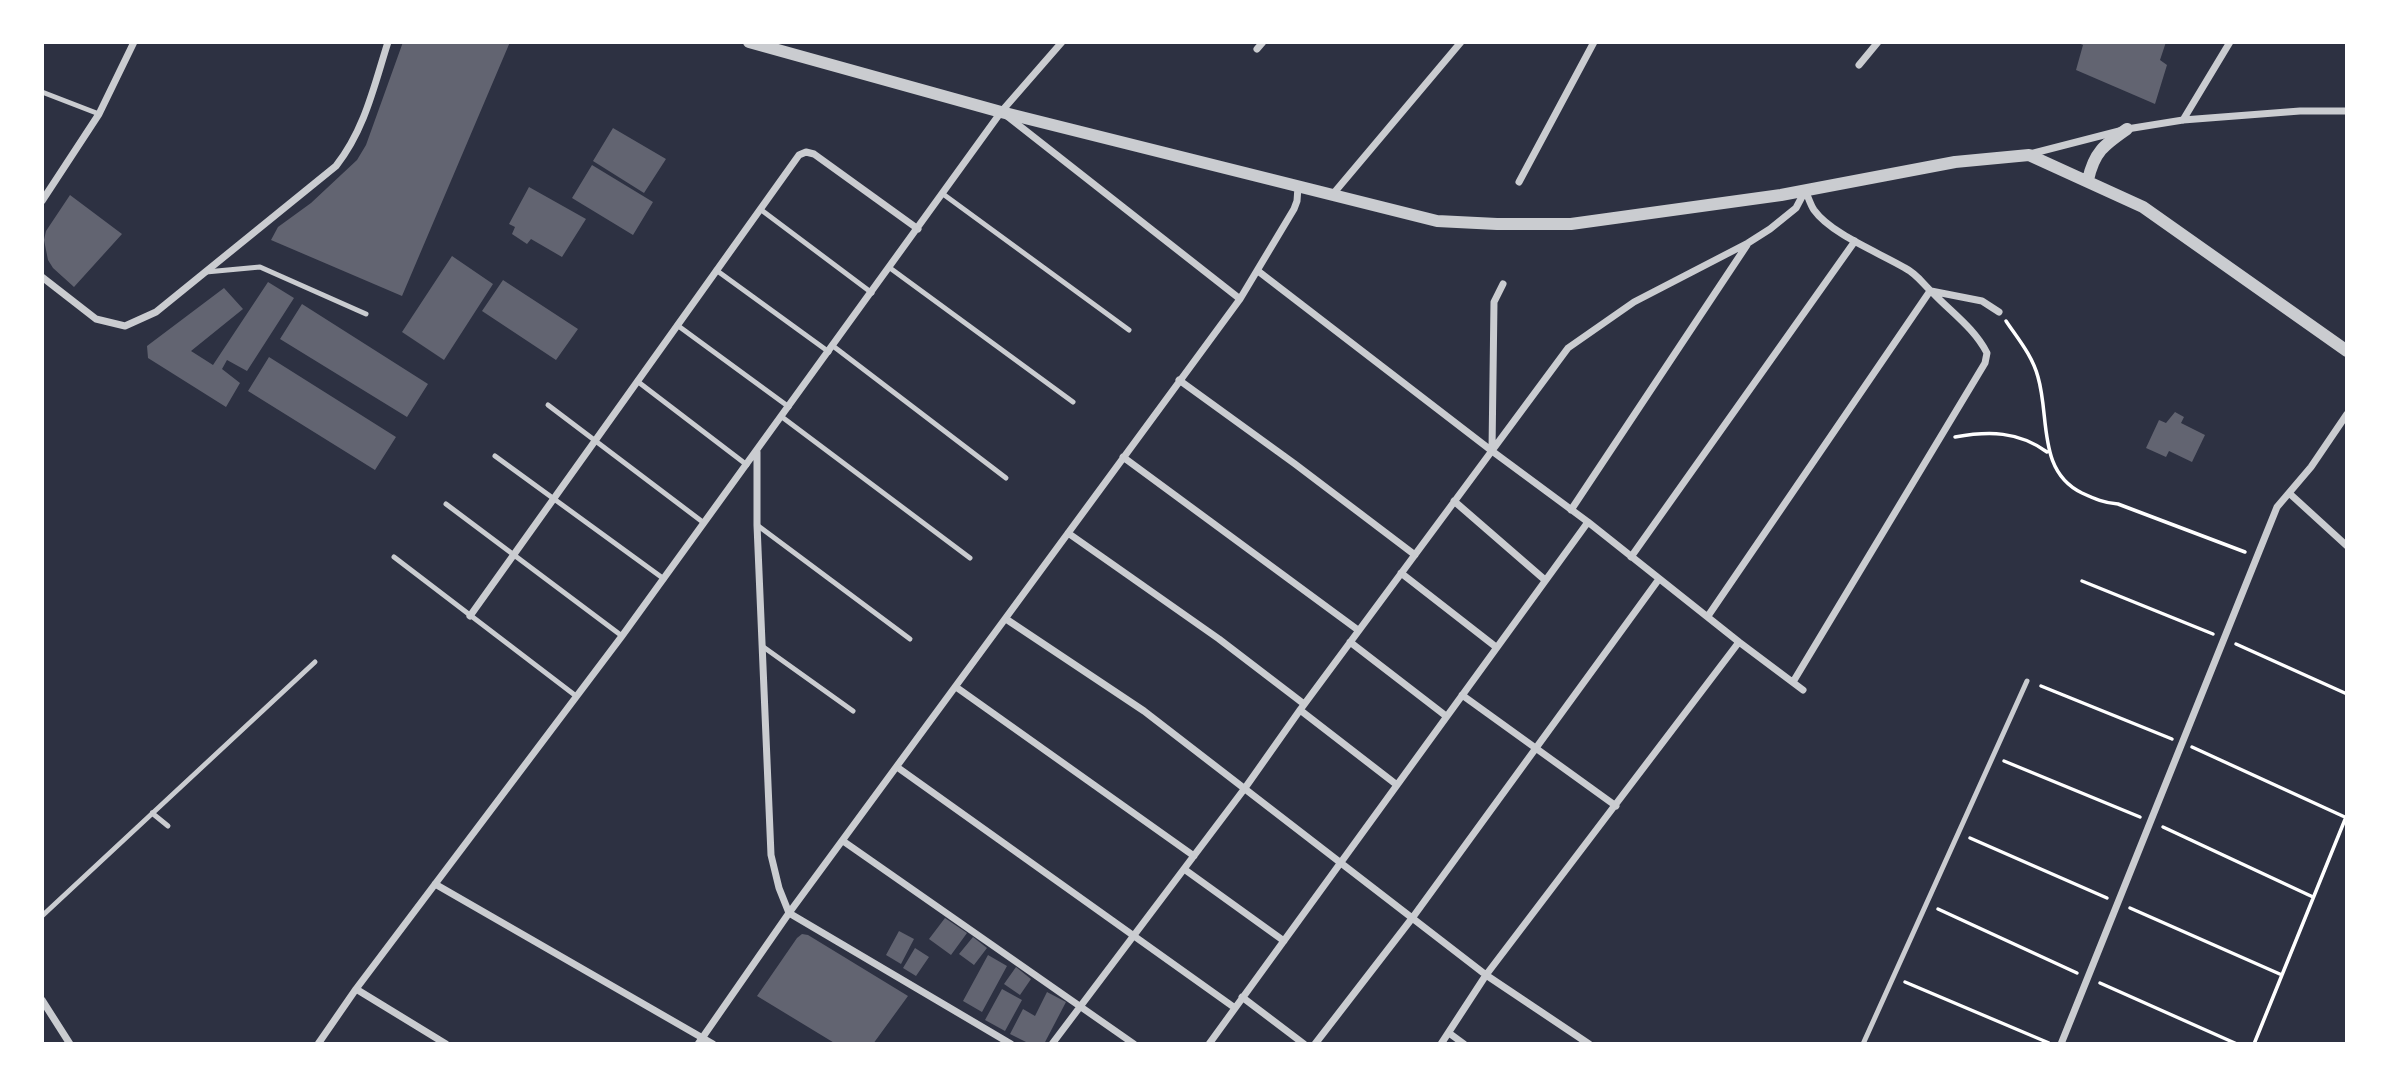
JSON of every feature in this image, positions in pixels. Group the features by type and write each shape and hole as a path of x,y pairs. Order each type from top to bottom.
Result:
{"street":[{"path":"42,201 99,114 134,42"},
{"path":"42,277 96,319 125,326 156,312 335,166 352,146 365,117 388,42"},
{"path":"749,42 782,47 1001,111 1437,221 1571,223 1805,190 1955,162 2029,155 2127,129 2183,120 2300,111 2347,111"},
{"path":"318,1044 356,989 705,523 1001,111 1062,42"},
{"path":"1332,195 1461,42"},
{"path":"1519,182 1594,42"},
{"path":"1859,65 1878,42"},
{"path":"2183,120 2230,42"},
{"path":"1001,111 1240,299"},
{"path":"2088,180 2091,164 2098,152 2127,129"},
{"path":"470,616 799,155 806,152 814,154 918,229"},
{"path":"2029,155 2143,207 2347,351"},
{"path":"701,1041 789,913 1240,299 1294,209 1298,187"},
{"path":"1793,682 1985,363 1987,353 1975,333 1930,291 1922,279 1838,230 1814,211 1805,190"},
{"path":"1052,1044 1245,788 1568,348 1633,302 1748,243 1791,213 1805,190"},
{"path":"1630,557 1855,241"},
{"path":"1571,510 1748,243"},
{"path":"1258,271 1588,522 1803,690"},
{"path":"1492,451 1494,302 1503,284"},
{"path":"1930,291 1982,301 1999,312"},
{"path":"1708,616 1930,291"},
{"path":"1179,380 1415,555"},
{"path":"2061,1044 2277,507 2311,467 2347,414"},
{"path":"757,451 761,645 771,855 779,888 789,913 1011,1044"},
{"path":"1123,457 1359,631"},
{"path":"2289,493 2347,546"},
{"path":"1454,501 1545,580"},
{"path":"1209,1044 1588,522"},
{"path":"1068,533 1219,639 1397,785"},
{"path":"1401,573 1496,647"},
{"path":"1315,1044 1413,917 1659,579"},
{"path":"1006,620 1144,711 1486,975 1589,1044"},
{"path":"1350,642 1446,716"},
{"path":"1441,1044 1486,975 1739,642"},
{"path":"956,687 1194,856"},
{"path":"1461,695 1616,806"},
{"path":"897,767 1235,1008"},
{"path":"843,841 1134,1044"},
{"path":"1184,869 1283,942"},
{"path":"435,884 701,1041 713,1044"},
{"path":"356,989 446,1044"},
{"path":"1242,997 1304,1044"},
{"path":"42,1000 71,1044"},
{"path":"1449,1033 1464,1044"}],"lane":[{"path":"42,92 99,114"},
{"path":"943,194 1129,330"},
{"path":"760,209 872,293"},
{"path":"206,272 260,267 366,313"},
{"path":"890,268 1073,402"},
{"path":"716,270 831,349 1006,478"},
{"path":"677,325 789,407"},
{"path":"637,381 747,465"},
{"path":"548,405 705,523"},
{"path":"782,417 970,558"},
{"path":"495,456 664,579"},
{"path":"446,504 622,636"},
{"path":"757,525 910,639"},
{"path":"394,558 576,696"},
{"path":"761,645 853,711"},
{"path":"42,916 315,662"},
{"path":"1863,1044 2027,681"},
{"path":"152,813 168,826"}],"path":[{"path":"1999,312 2024,345 2037,374 2049,453 2060,477 2074,489 2102,503 2118,504 2257,556"},
{"path":"1940,439 1997,432 2027,439 2049,453"},
{"path":"2254,1044 2346,817"},
{"path":"1893,978 2051,1044"}],"building":[{"path":"403,42 510,42 402,296 271,240 278,227 311,203 357,160 366,145"},
{"path":"2076,42 2166,42 2160,60 2167,65 2155,104 2076,70 2083,45"},
{"path":"613,128 666,159 644,193 593,161"},
{"path":"592,165 653,202 633,235 572,198"},
{"path":"529,187 586,219 562,257 531,239 527,244 512,234 515,227 509,224"},
{"path":"70,195 122,234 74,287 53,268 48,260 44,240 46,231"},
{"path":"452,256 493,284 444,360 402,332"},
{"path":"503,280 578,329 556,360 482,311"},
{"path":"268,282 294,298 247,371 227,360 222,369 240,383 226,407 148,358 147,346 224,288 243,309 191,351 213,365"},
{"path":"302,304 428,384 407,417 280,339"},
{"path":"269,357 396,437 375,470 248,391"},
{"path":"2175,412 2184,417 2181,423 2205,435 2192,462 2169,451 2166,457 2146,448 2159,420 2166,423"},
{"path":"945,918 967,933 951,955 929,939"},
{"path":"899,931 914,939 901,964 886,955"},
{"path":"802,934 808,935 908,996 873,1044 836,1044 757,996"},
{"path":"973,937 987,948 974,965 959,954"},
{"path":"915,948 929,957 916,976 903,968"},
{"path":"988,955 1007,966 982,1012 963,1001"},
{"path":"1016,967 1031,979 1020,995 1004,984"},
{"path":"1002,989 1022,1000 1005,1031 985,1020"},
{"path":"1047,992 1066,1002 1044,1044 1030,1044 1010,1034 1023,1009 1035,1016"}]}
